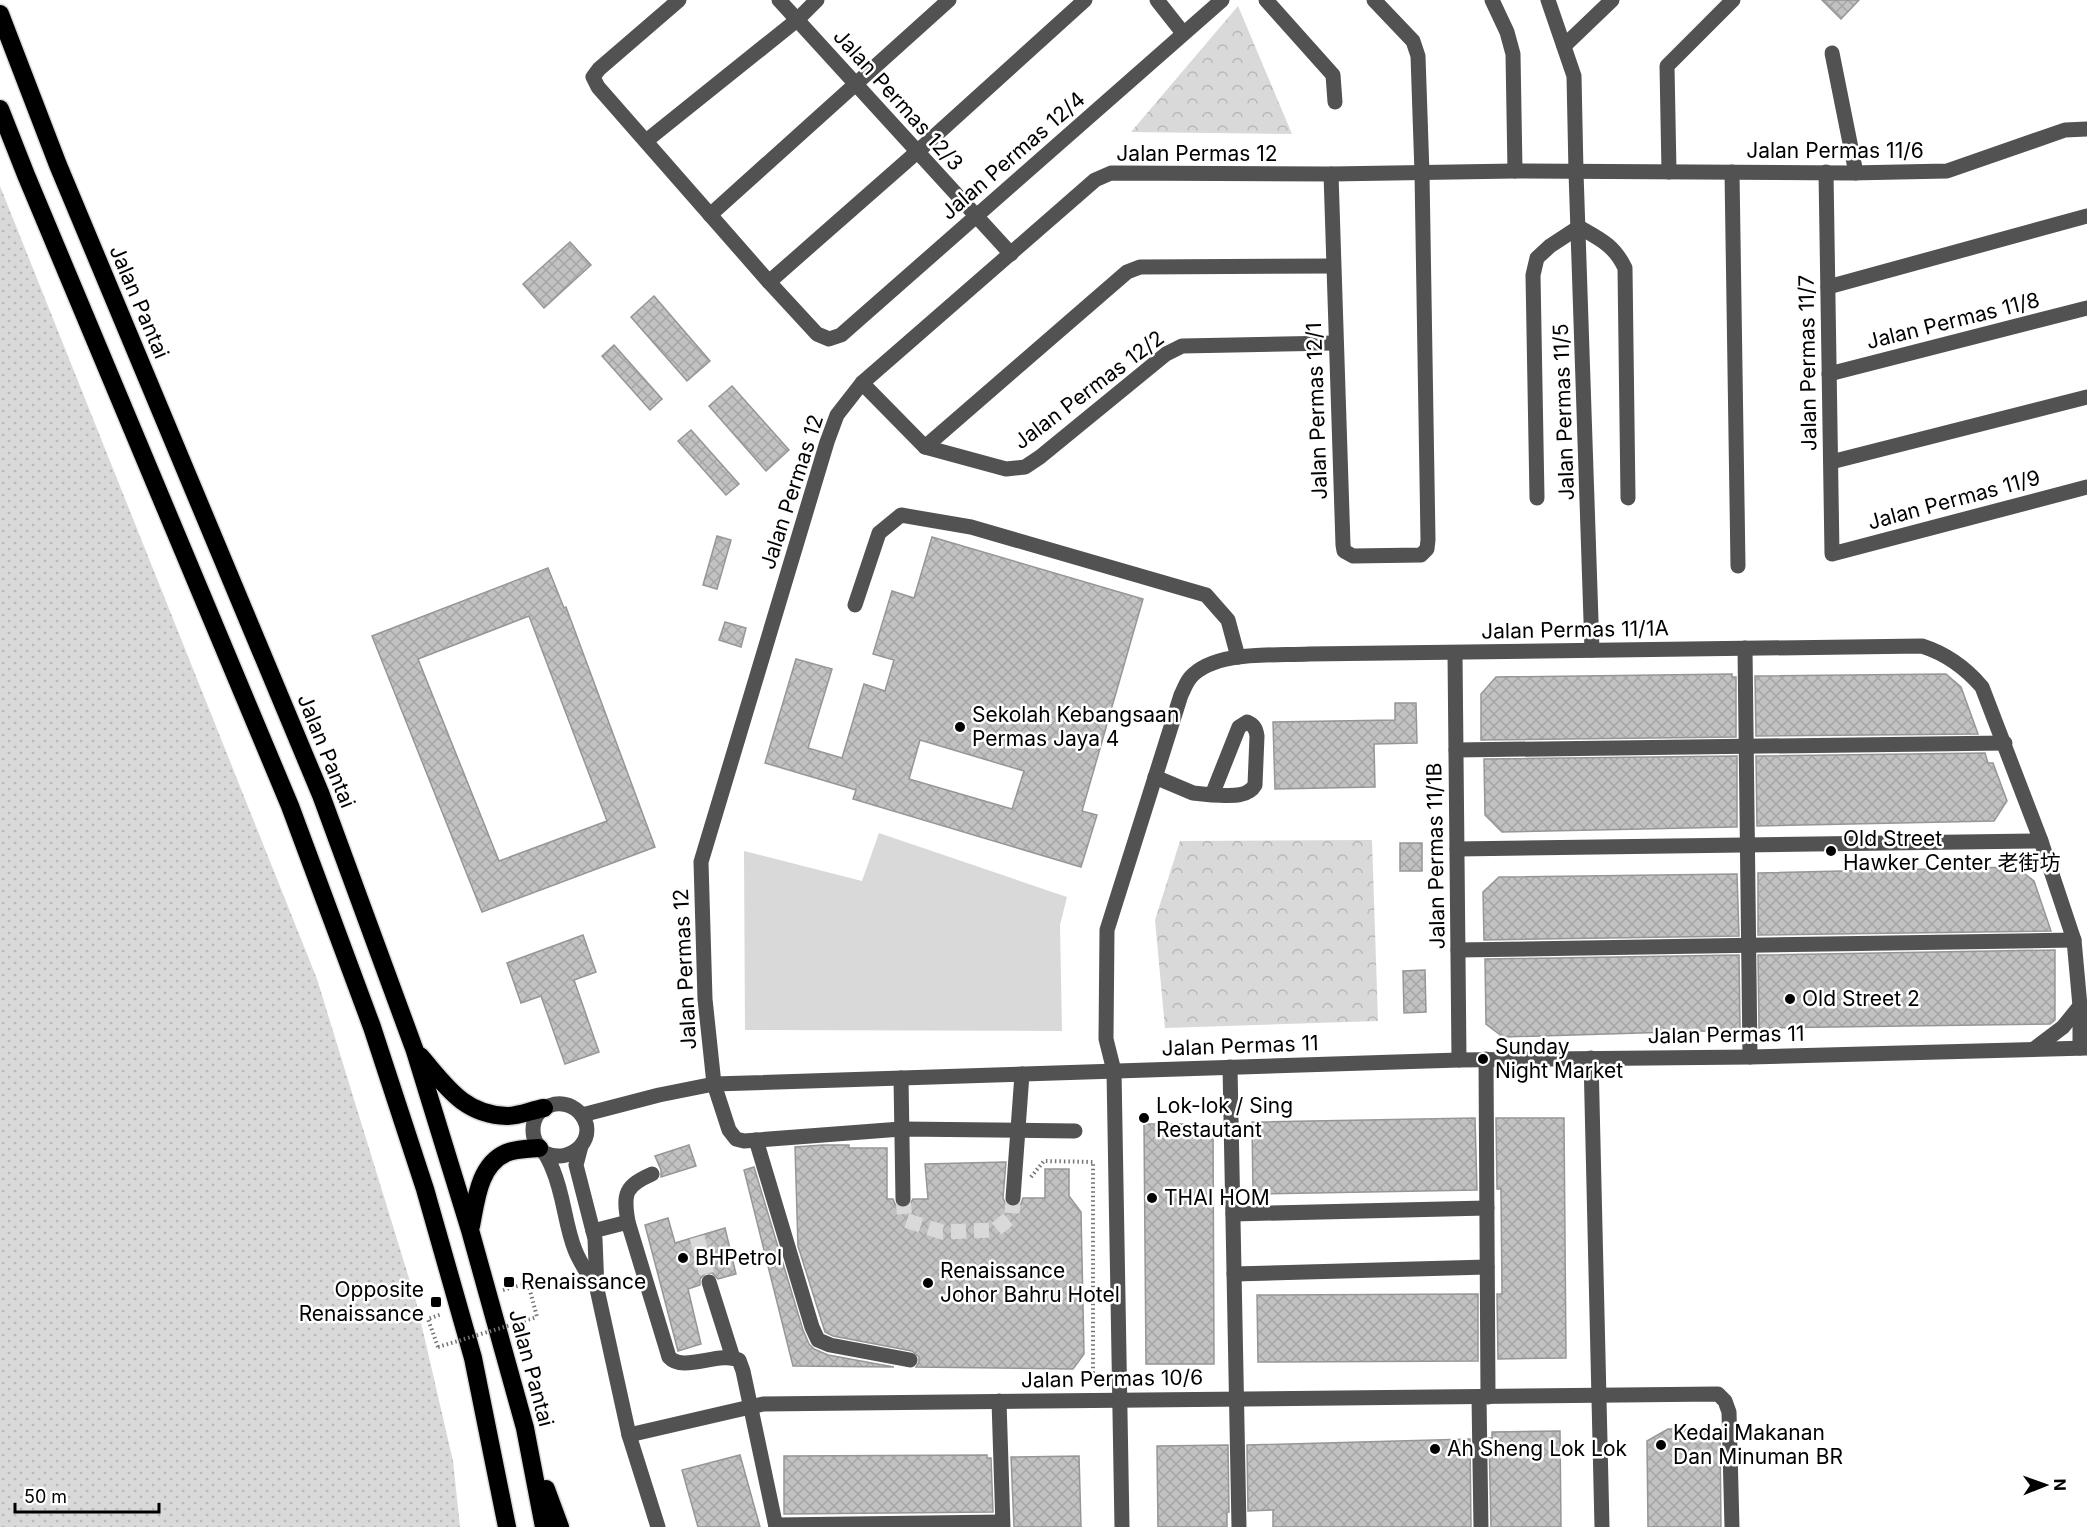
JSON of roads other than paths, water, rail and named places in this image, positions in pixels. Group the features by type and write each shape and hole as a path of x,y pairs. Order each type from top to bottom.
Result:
{"highway":[{"name":"Jalan Pantai","path":"0,14 58,165 321,795 415,1051 470,1230 525,1428 544,1527"},
{"path":"0,109 30,186 290,806 372,1027 425,1189 473,1358 507,1527"},
{"path":"415,1051 457,1098 480,1113 509,1116 544,1108"},
{"path":"470,1230 477,1190 490,1166 507,1152 542,1150"},
{"path":"482,1403 499,1527"},
{"path":"525,1428 560,1527"}],"street":[{"path":"679,0 599,69 593,77 598,87 769,282 1085,0"},
{"name":"Jalan Permas 12/3","path":"779,0 1011,254"},
{"path":"646,141 797,20 818,0"},
{"path":"710,215 949,0"},
{"path":"1157,0 1183,33"},
{"name":"Jalan Permas 12/4","path":"769,282 817,334 829,339 841,335 1222,0"},
{"path":"1266,0 1333,75 1335,102"},
{"path":"1374,0 1413,41 1418,56 1422,173"},
{"path":"1492,0 1507,32 1513,54 1515,171"},
{"name":"Jalan Permas 11/5","path":"1548,0 1574,76 1592,650"},
{"path":"1564,46 1612,0"},
{"path":"1668,172 1667,66 1733,0"},
{"path":"1832,53 1856,172"},
{"name":"Jalan Permas 11/6","path":"1576,172 1947,171 2065,130 2087,129"},
{"name":"Jalan Permas 12","path":"756,1140 736,1139 729,1130 714,1084 705,999 701,862 827,442 837,415 862,383 1095,180 1111,173 1576,172"},
{"path":"1732,172 1738,566"},
{"name":"Jalan Permas 11/7","path":"1826,172 1832,554"},
{"name":"Jalan Permas 12/1","path":"1331,174 1335,343 1344,551 1353,556 1366,556 1421,555 1427,549 1422,173"},
{"path":"1828,287 2087,216"},
{"path":"1537,498 1533,275 1537,258 1579,226 1607,243 1618,253 1625,268 1628,498"},
{"path":"862,383 925,447 1126,272 1140,267 1333,266"},
{"name":"Jalan Permas 11/8","path":"1829,374 2087,308"},
{"name":"Jalan Permas 12/2","path":"925,447 1006,469 1025,467 1040,458 1166,354 1182,346 1335,343"},
{"path":"1831,462 2087,397"},
{"name":"Jalan Permas 11/9","path":"1832,554 2087,487"},
{"path":"855,605 879,533 901,515 971,527 1206,595 1228,620 1238,657"},
{"name":"Jalan Permas 11/1A","path":"1122,1527 1114,1071 1106,1039 1107,930 1180,695 1190,679 1203,667 1220,660 1238,657 1309,654 1922,646 1940,652 1970,672 1982,687 2041,841 2074,940 2083,1012 2084,1048"},
{"path":"1745,648 1750,1057"},
{"name":"Jalan Permas 11/1B","path":"1455,653 1459,1060"},
{"path":"1155,777 1193,793 1212,795 1242,794 1252,790 1255,785 1257,736 1251,724 1247,722 1239,727 1212,795"},
{"path":"1456,750 2005,743"},
{"path":"1457,849 2041,841"},
{"path":"1458,950 2074,940"},
{"path":"2034,1050 2083,1012"},
{"name":"Jalan Permas 11","path":"714,1084 1486,1059 1750,1057 2084,1048"},
{"path":"1591,1058 1602,1527"},
{"path":"1480,1527 1487,1267 1486,1059"},
{"path":"1230,1067 1239,1527"},
{"path":"1013,1198 1022,1074"},
{"path":"900,1078 903,1199"},
{"path":"582,1115 659,1095 714,1084"},
{"path":"597,1289 575,1251 554,1173 532,1132 538,1114 552,1104 568,1104 582,1115 586,1131 576,1165 593,1232 597,1289 629,1435 658,1527"},
{"path":"910,1360 830,1345 818,1340 812,1327 756,1140 901,1129 1075,1131"},
{"path":"542,1150 552,1156 568,1156 581,1146"},
{"path":"652,1174 634,1182 625,1196 628,1222 669,1356 674,1362 679,1363 733,1358 739,1360 776,1526 1003,1524 999,1401"},
{"path":"1233,1214 1487,1208"},
{"path":"593,1232 628,1222"},
{"path":"1234,1274 1487,1267"},
{"path":"709,1282 733,1358"},
{"name":"Jalan Permas 10/6","path":"629,1435 763,1404 1718,1394 1725,1401 1729,1412 1732,1527"}],"tunnel":[{"path":"903,1199 905,1220 942,1232 995,1230 1012,1216 1013,1198"},
{"path":"697,1237 709,1282"}],"place":[{"name":"Sekolah Kebangsaan Permas Jaya 4","path":"960,727"},
{"name":"Old Street Hawker Center 老街坊","path":"1831,851"},
{"name":"Old Street 2","path":"1790,999"},
{"name":"Sunday Night Market","path":"1483,1059"},
{"name":"Lok-lok / Sing Restautant","path":"1144,1118"},
{"name":"THAI HOM","path":"1152,1198"},
{"name":"BHPetrol","path":"683,1258"},
{"name":"Renaissance","path":"509,1282"},
{"name":"Renaissance Johor Bahru Hotel","path":"928,1283"},
{"name":"Opposite Renaissance","path":"436,1302"},
{"name":"Kedai Makanan Dan Minuman BR","path":"1661,1445"},
{"name":"Ah Sheng Lok Lok","path":"1435,1449"}]}
